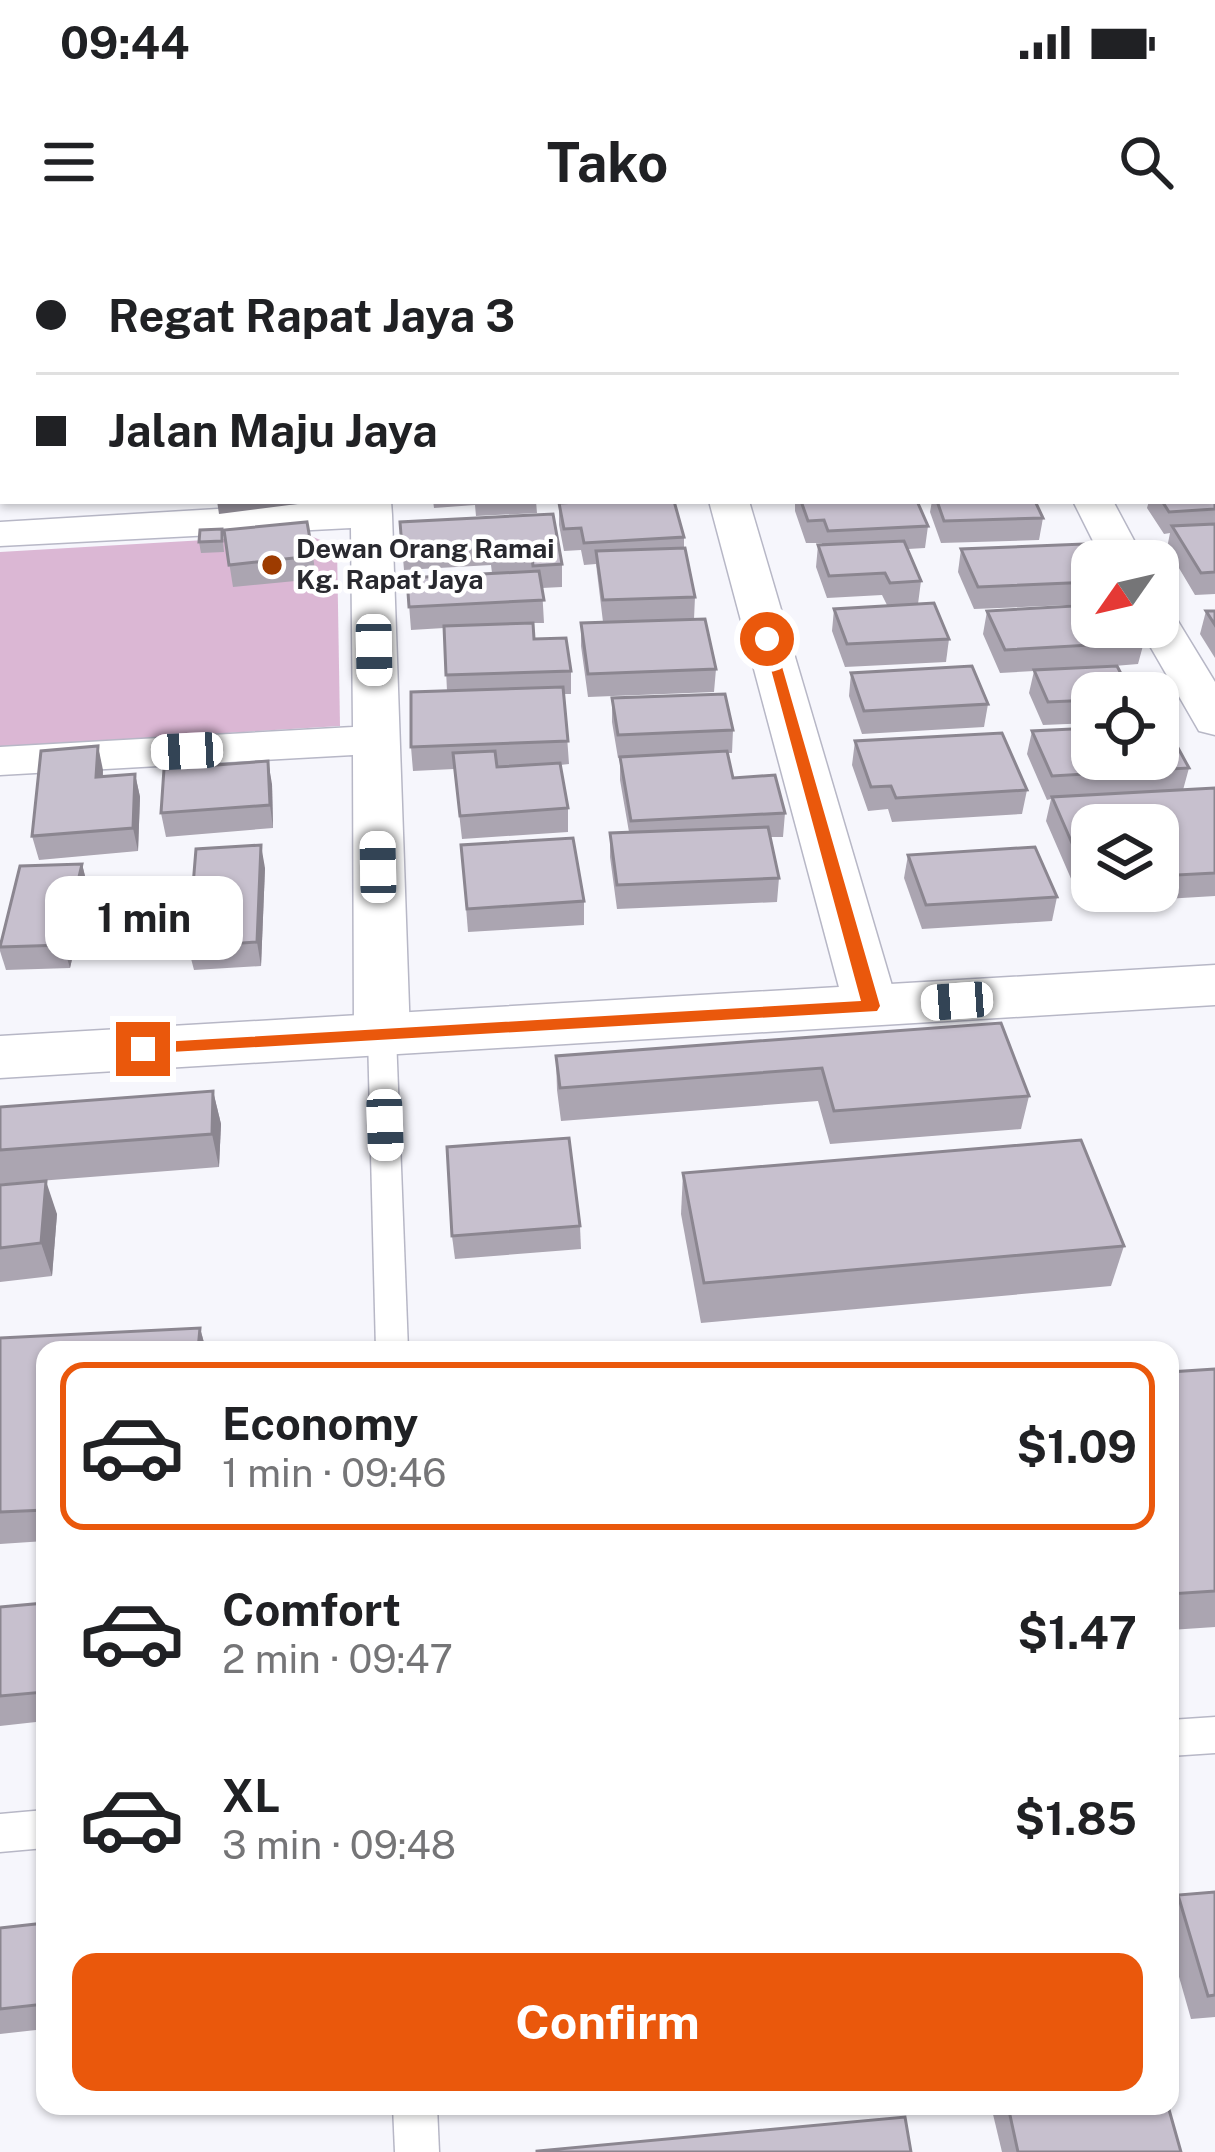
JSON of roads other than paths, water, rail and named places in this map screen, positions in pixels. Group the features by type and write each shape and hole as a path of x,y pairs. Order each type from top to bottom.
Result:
{"street":[{"path":"730,504 871,1006"},
{"path":"1095,504 1113,540"},
{"path":"0,534 371,508 382,1036"},
{"path":"1173,648 1215,722"},
{"path":"0,760 375,740"},
{"path":"0,1057 1215,985"}],"lane":[{"path":"382,1036 392,1341"},
{"path":"1179,1737 1215,1735"},
{"path":"0,1833 36,1830"},
{"path":"416,2115 417,2152"}],"place":[{"name":"Dewan Orang Ramai Kg. Rapat Jaya","path":"272,565"}]}
